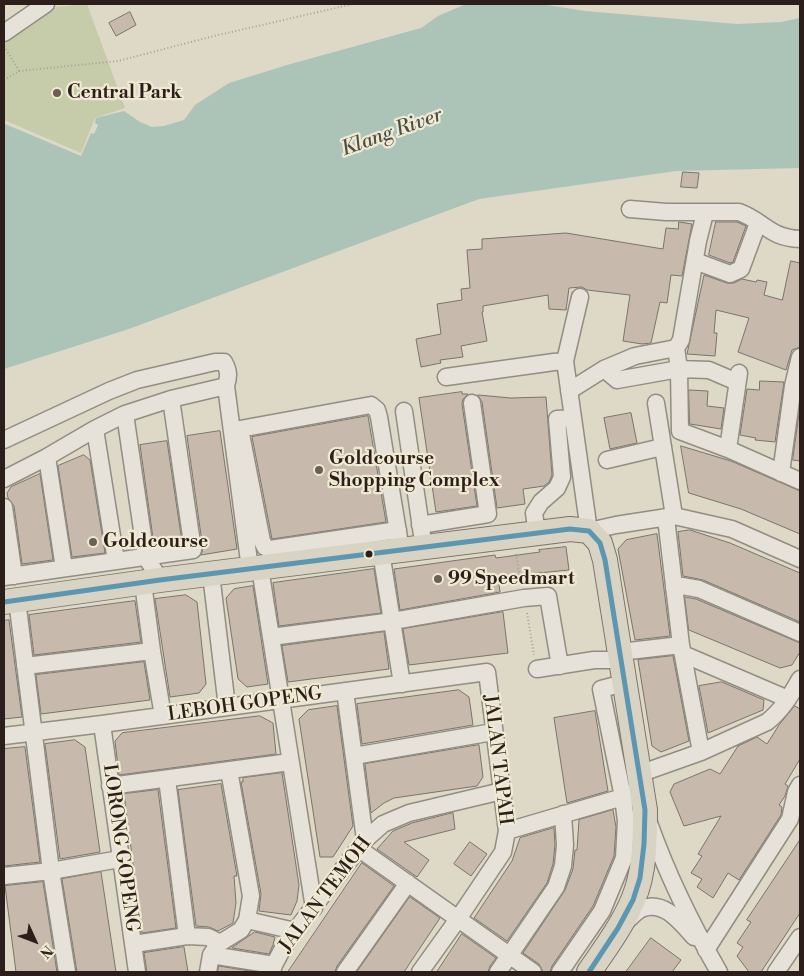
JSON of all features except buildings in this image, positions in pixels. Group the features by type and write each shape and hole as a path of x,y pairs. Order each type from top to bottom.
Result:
{"highway":[{"path":"10,601 210,574 260,555 405,541 537,533 570,529 589,531 600,543 605,560 624,683 637,793 645,842 639,881 633,900 620,925 589,972"}],"street":[{"path":"4,34 46,4"},
{"path":"630,209 666,212 739,212 747,215 778,236 800,239"},
{"path":"705,213 698,241 681,340 676,348 679,369 680,430 800,481"},
{"path":"695,261 730,274 741,269 758,223"},
{"path":"580,297 565,362 589,531 670,517 732,529 800,559"},
{"path":"569,391 604,369 635,356 676,348"},
{"path":"781,473 792,386 800,357"},
{"path":"4,440 137,380 215,362 224,362 228,368 229,376 226,386 260,555"},
{"path":"446,377 565,362"},
{"path":"604,369 617,380 679,369 708,370 738,378 728,449"},
{"path":"4,479 125,414 171,399 226,386"},
{"path":"4,507 9,576 194,550 171,399"},
{"path":"405,541 488,514 472,403"},
{"path":"656,403 670,517 674,588 682,649 701,752"},
{"path":"314,908 240,429 371,405 377,410 379,417 405,541"},
{"path":"402,684 393,621 405,541 404,411"},
{"path":"125,414 146,557 152,582 152,651 163,716"},
{"path":"537,533 534,512 541,502 556,488 562,477 557,420 572,418"},
{"path":"95,429 116,561"},
{"path":"607,460 662,447"},
{"path":"47,457 64,568"},
{"path":"210,574 228,707"},
{"path":"674,588 682,586 699,589 800,633"},
{"path":"271,637 393,621 524,598 548,596 560,666"},
{"path":"10,601 25,666 66,972"},
{"path":"537,669 620,656 682,649 788,699"},
{"path":"25,666 152,651"},
{"name":"LEBOH GOPENG","path":"4,736 487,672"},
{"name":"JALAN TAPAH","path":"420,972 503,852 508,830 493,732 487,672"},
{"path":"508,830 637,793 701,752 767,722 788,699 800,679"},
{"path":"345,691 354,756 362,844 408,883 533,972"},
{"name":"LORONG GOPENG","path":"102,724 137,972"},
{"path":"354,756 493,732"},
{"path":"110,786 290,762"},
{"path":"208,972 215,949 241,930 247,920 251,896 229,770"},
{"path":"167,779 187,936"},
{"path":"706,950 790,819 796,792 800,785"},
{"name":"JALAN TEMOH","path":"273,968 295,931 362,844 383,824 397,818 502,791"},
{"path":"637,793 660,853 706,950 719,972"},
{"path":"560,972 602,911 624,858 626,821 637,793"},
{"path":"498,972 556,887 563,866 565,845 564,814"},
{"path":"4,876 51,871 120,859"},
{"path":"345,972 408,883"},
{"path":"620,925 642,909 650,907 665,910 676,918 706,950"},
{"path":"247,920 295,931"},
{"path":"134,944 187,936 208,937 215,949 273,968"},
{"path":"776,972 800,937"}],"path":[{"path":"4,80 20,72 118,61 210,37 352,4"},
{"path":"4,46 20,72"}],"shaded area":[{"path":"87,4 125,108 95,118 81,153 4,120 4,41 56,7"}],"water":[{"name":"Klang River","path":"466,4 540,4 585,11 737,24 781,22 800,18 800,168 676,171 479,199 129,329 4,369 5,124 81,156 91,133 94,134 98,125 95,123 96,118 124,111 140,122 152,127 164,126 184,120 195,105 229,83 421,28 438,16"}],"transit line":[{"path":"4,602 160,580 570,529 589,531 600,543 605,560 645,810 640,878 633,900 618,928 589,972"}],"place":[{"name":"Central Park","path":"57,93"},
{"name":"Goldcourse Shopping Complex","path":"319,470"},
{"name":"Goldcourse","path":"93,542"},
{"name":"99 Speedmart","path":"438,579"}]}
